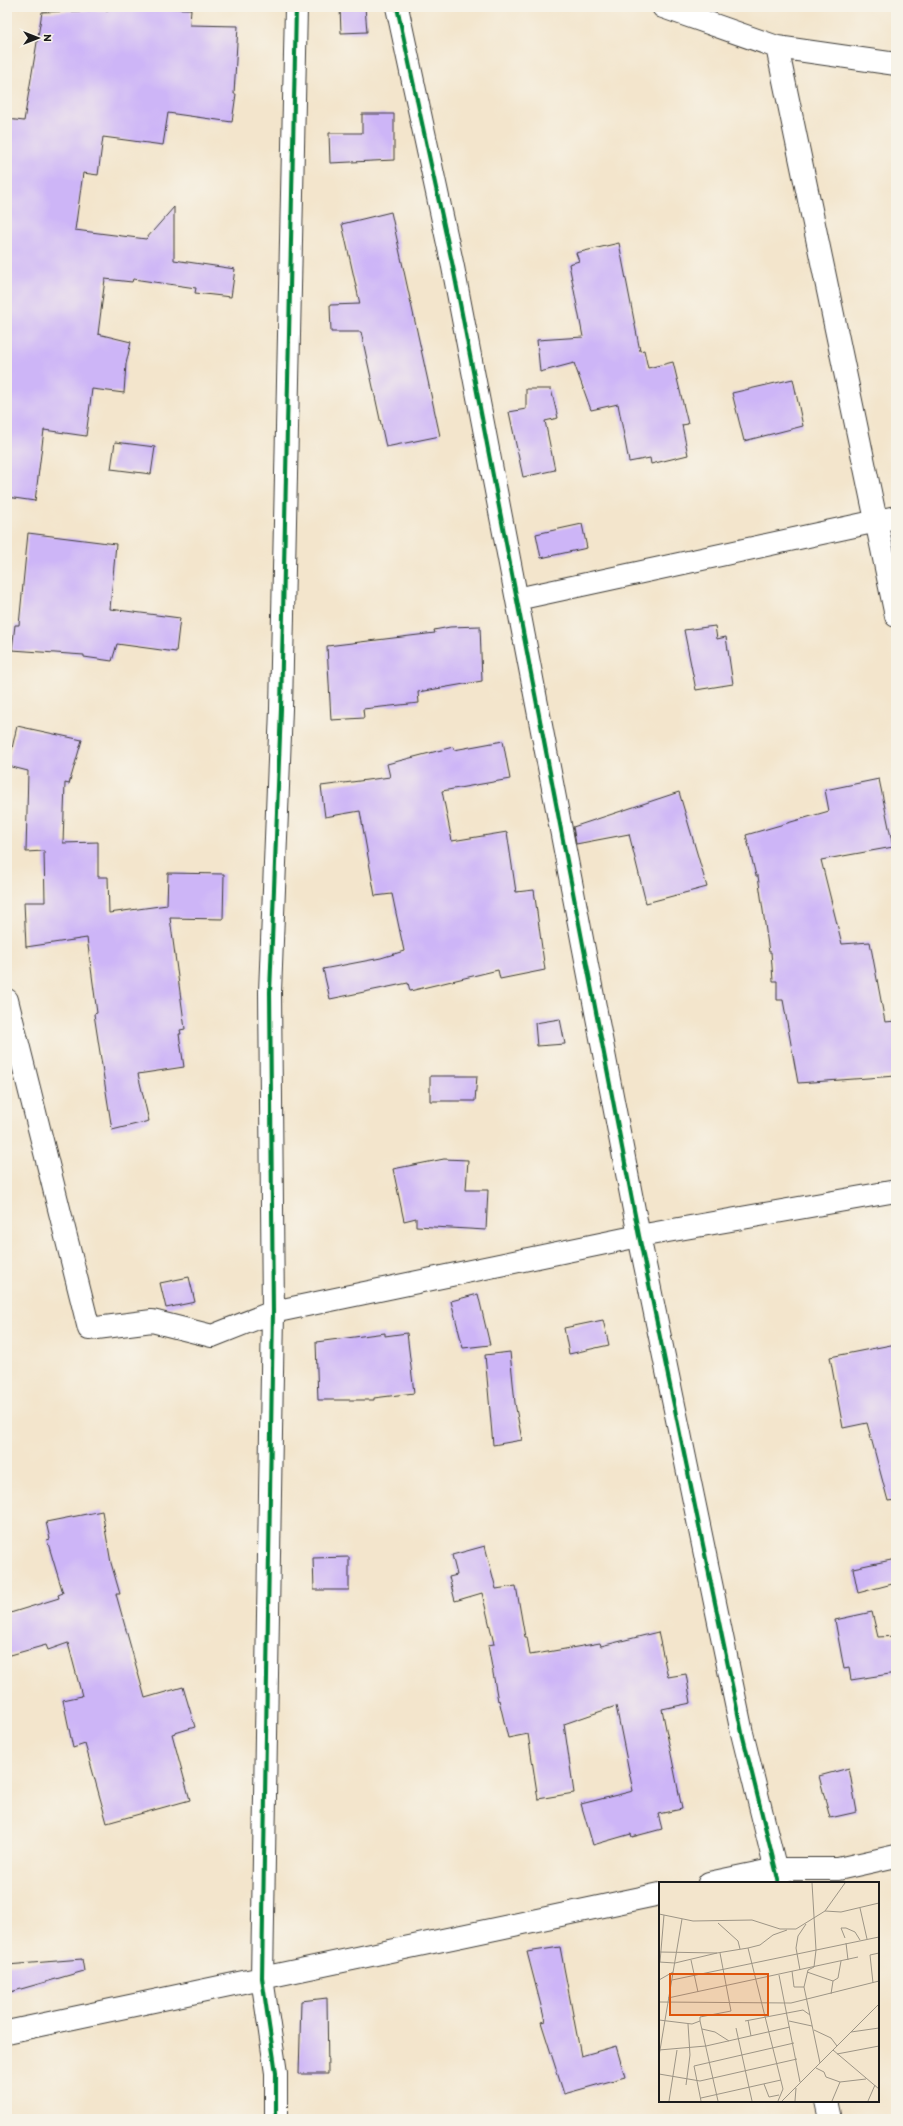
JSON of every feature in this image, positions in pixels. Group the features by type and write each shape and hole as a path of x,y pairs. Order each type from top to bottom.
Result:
{"street":[{"path":"276,2119 276,2073 262,1978 273,1312 270,992 281,709 296,7"},
{"path":"398,7 454,267 639,1236 742,1733 777,1876"},
{"path":"664,7 777,47 896,64"},
{"path":"777,47 886,519 896,616"},
{"path":"517,599 886,519"},
{"path":"7,1000 89,1329 152,1321 212,1336 273,1312 639,1236 896,1191"},
{"path":"719,1882 838,1869 896,1856"},
{"path":"7,2032 659,1894"},
{"path":"826,2102 830,2119"}],"building":[{"path":"109,7 191,9 190,25 238,26 234,94 236,94 232,122 168,113 163,145 103,137 98,175 83,173 75,230 146,239 174,207 174,260 235,269 231,297 195,293 196,288 133,279 132,282 105,279 98,334 131,342 126,364 124,393 92,389 86,436 44,430 35,501 7,497 7,119 24,121 42,12 108,10"},
{"path":"340,7 365,7 367,32 341,33"},
{"path":"362,114 394,114 394,160 330,163 329,133 362,133"},
{"path":"391,212 440,436 386,447 361,332 331,332 330,305 360,304 342,224"},
{"path":"619,243 640,351 644,350 648,368 673,362 688,424 682,425 688,455 651,464 650,458 629,462 618,404 591,410 574,363 540,372 537,340 583,337 569,264 579,261 576,253"},
{"path":"793,379 803,426 744,441 732,393"},
{"path":"526,389 551,389 558,418 545,421 555,470 523,477 509,412 526,409"},
{"path":"115,442 155,447 151,474 111,469"},
{"path":"582,524 587,548 541,558 536,534"},
{"path":"28,533 116,544 110,609 180,618 176,652 117,644 112,661 84,657 84,655 12,650 15,625 19,625"},
{"path":"480,626 482,681 418,692 419,703 363,709 364,718 331,720 327,646 435,633 434,630 450,627"},
{"path":"715,626 717,639 726,637 733,684 696,690 684,630"},
{"path":"17,726 82,740 69,784 65,783 63,843 98,842 98,877 108,877 109,913 167,905 168,873 224,874 223,919 170,918 185,1029 180,1030 181,1034 179,1034 184,1067 138,1074 149,1121 112,1130 94,1014 97,1013 87,938 26,947 24,902 45,902 44,851 26,852 28,771 8,766"},
{"path":"503,741 510,779 442,791 452,841 507,832 516,892 534,890 545,970 500,979 498,970 410,991 408,983 330,999 323,969 381,958 404,951 392,894 375,896 360,811 325,817 321,786 390,777 387,764 453,747 454,750"},
{"path":"879,779 893,847 821,860 842,944 870,942 885,1022 896,1021 896,1076 798,1083 783,1000 777,1000 777,981 773,981 771,952 769,952 758,876 756,876 746,835 829,811 825,790"},
{"path":"679,792 707,887 646,903 629,834 576,844 573,827"},
{"path":"560,1019 565,1044 537,1046 535,1023"},
{"path":"430,1076 477,1076 475,1101 430,1101"},
{"path":"444,1159 468,1160 466,1190 488,1190 486,1230 416,1226 416,1218 404,1221 393,1169"},
{"path":"189,1277 195,1302 166,1308 160,1283"},
{"path":"478,1294 490,1345 463,1348 451,1301"},
{"path":"603,1320 609,1345 569,1354 564,1328"},
{"path":"385,1333 385,1336 407,1333 414,1393 374,1398 374,1400 318,1400 316,1342"},
{"path":"896,1344 896,1500 888,1501 867,1423 843,1428 830,1357"},
{"path":"510,1352 515,1403 522,1440 493,1445 485,1355"},
{"path":"102,1511 111,1563 120,1594 116,1594 145,1698 183,1687 195,1727 172,1734 190,1800 107,1823 85,1744 73,1748 63,1700 82,1696 68,1643 48,1650 46,1645 7,1656 7,1614 59,1598 58,1595 63,1593 47,1540 50,1539 46,1522"},
{"path":"485,1546 496,1589 516,1586 525,1637 527,1637 530,1655 600,1643 601,1646 658,1632 668,1677 686,1674 691,1703 662,1709 682,1809 658,1814 662,1829 632,1837 631,1834 593,1845 581,1804 633,1791 616,1706 564,1724 574,1793 538,1799 528,1734 508,1738 499,1700 498,1701 488,1645 494,1644 482,1593 455,1601 449,1577 457,1575 452,1555"},
{"path":"349,1557 349,1590 314,1590 313,1558"},
{"path":"896,1559 896,1583 858,1593 853,1568"},
{"path":"872,1612 878,1637 896,1636 896,1673 851,1680 849,1668 844,1669 835,1620"},
{"path":"849,1768 857,1812 830,1818 819,1776"},
{"path":"560,1947 581,2056 616,2046 625,2077 564,2094 541,2022 545,2021 527,1952"},
{"path":"82,1959 84,1971 7,1993 7,1965"},
{"path":"327,1998 328,2074 299,2074 301,2001"}],"cycle path":[{"path":"276,2119 276,2073 262,1978 273,1312 270,992 281,709 296,7"},
{"path":"397,7 453,267 639,1236 742,1733 779,1882"}]}
